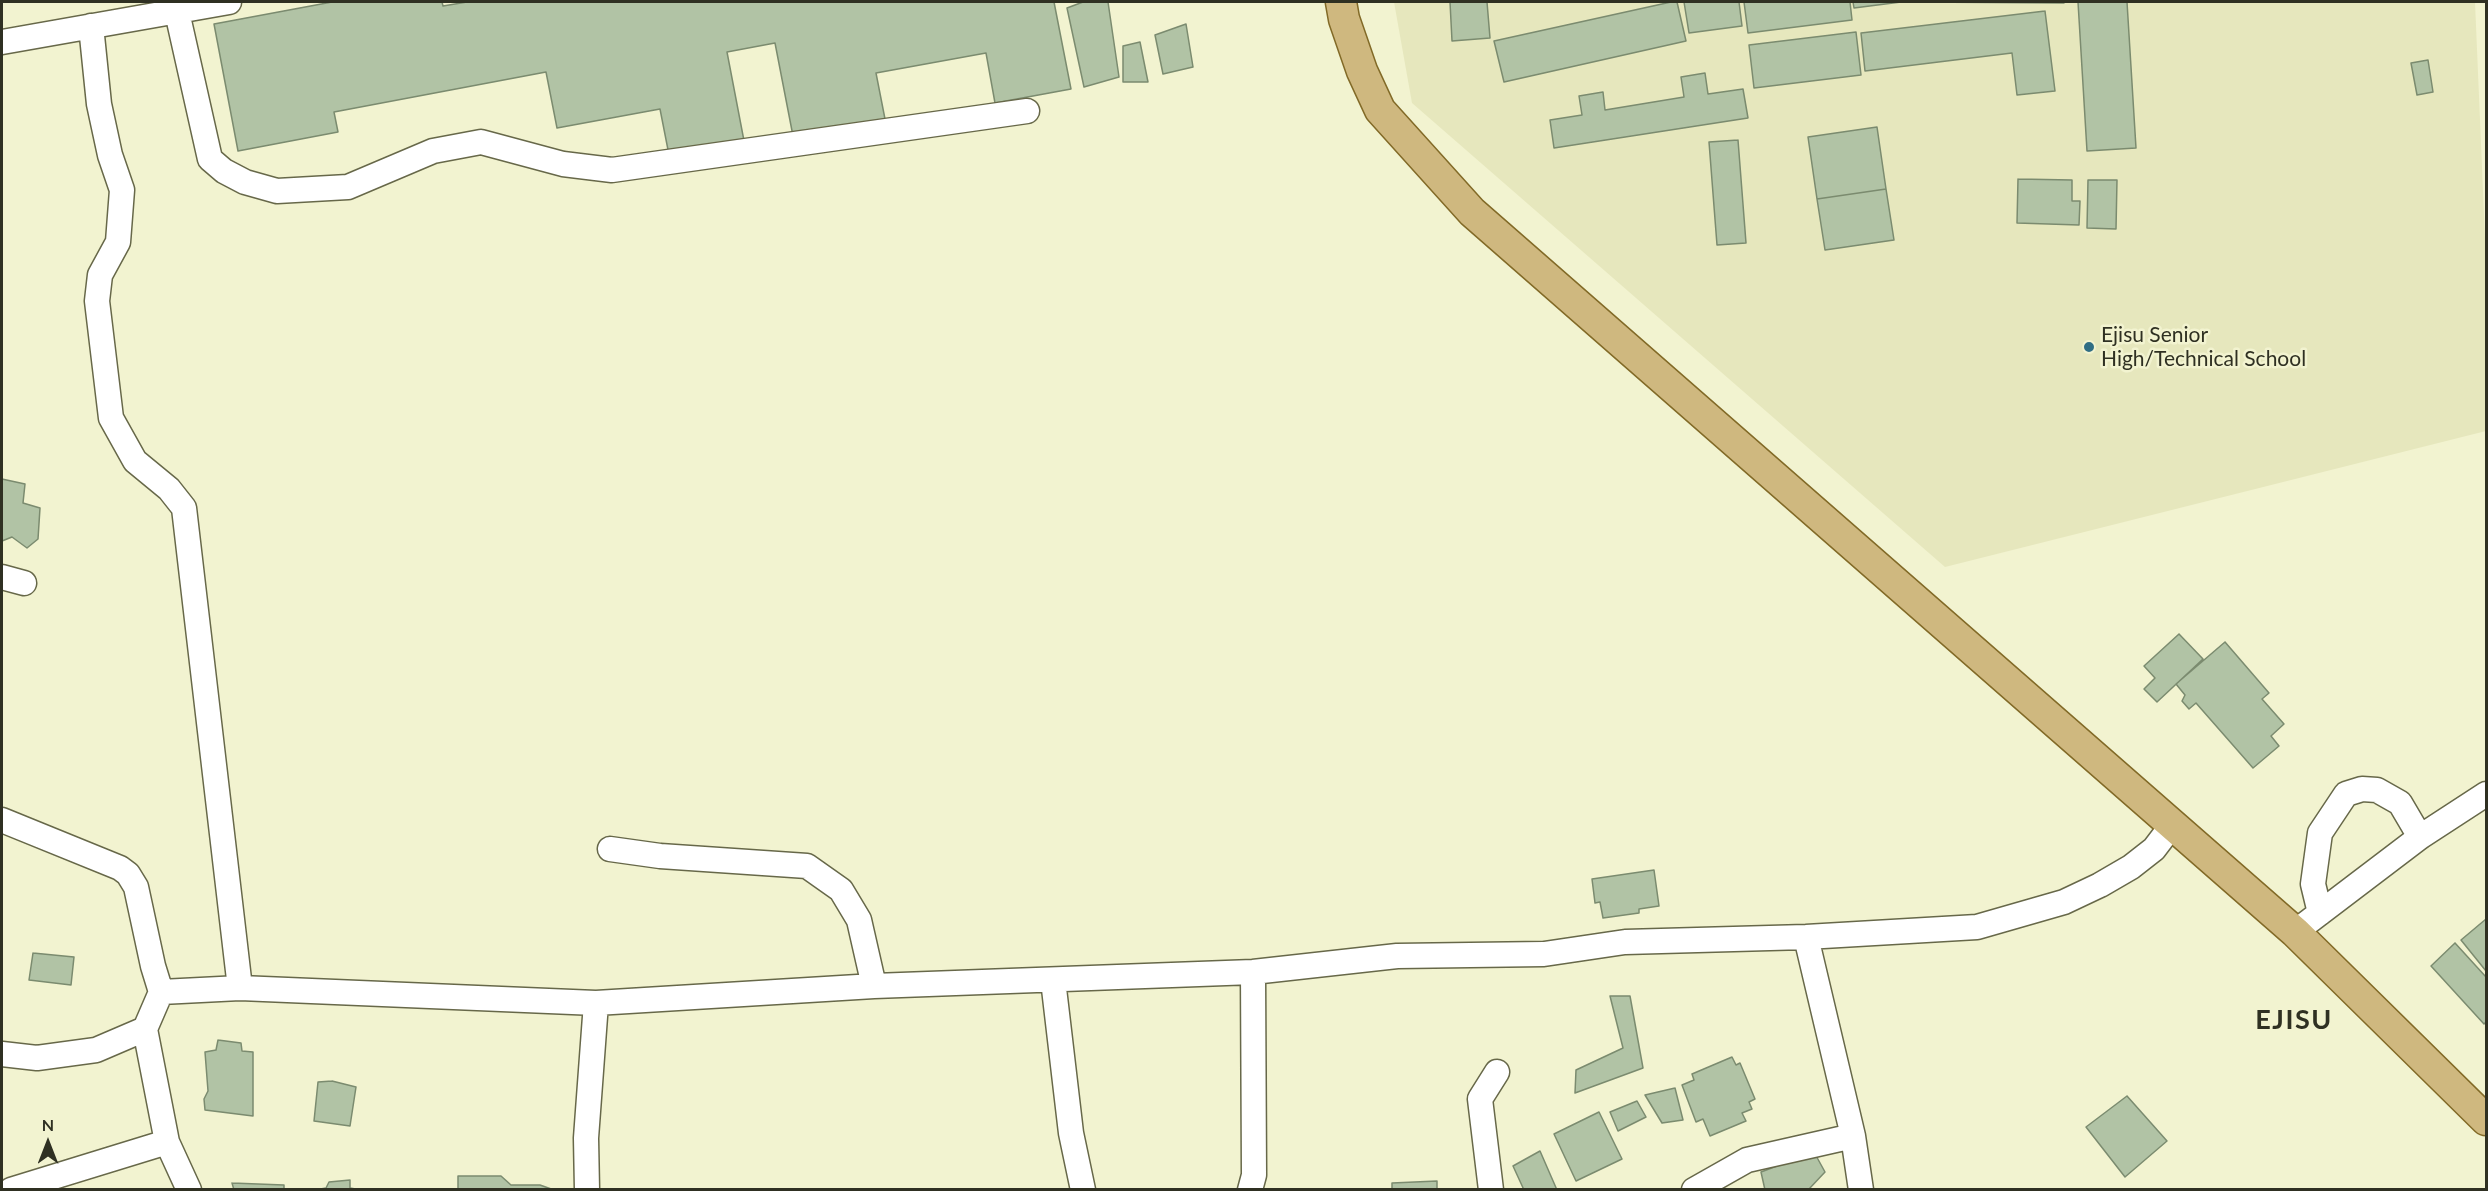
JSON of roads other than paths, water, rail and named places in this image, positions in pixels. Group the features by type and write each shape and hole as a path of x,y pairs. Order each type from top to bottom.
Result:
{"main road":[{"path":"1341,2 1344,19 1362,71 1380,110 1472,212 2295,932 2487,1120"}],"street":[{"path":"2,42 229,2"},
{"path":"177,12 210,159 224,171 245,182 277,191 348,188 433,151 481,142 563,164 612,170 1027,111"},
{"path":"91,26 99,104 110,155 122,190 118,242 100,275 97,301 111,418 135,461 169,489 184,508 240,988"},
{"path":"2320,913 2313,884 2320,833 2346,794 2362,789 2377,790 2400,803 2420,837"},
{"path":"2295,932 2420,837 2487,794"},
{"path":"2,820 120,868 128,874 136,887 161,992 145,1029 167,1142 189,1190"},
{"path":"161,992 240,988 596,1003 874,986 1253,972 1397,956 1544,954 1625,942 1806,937 1977,927 2064,902 2131,867 2154,849 2174,824"},
{"path":"610,849 660,856 807,866 841,890 859,920 874,986"},
{"path":"1806,937 1853,1136 1861,1190"},
{"path":"1250,1190 1254,1175 1253,972"},
{"path":"1053,980 1071,1133 1083,1190"},
{"path":"587,1190 586,1138 596,1003"},
{"path":"2,1054 37,1058 96,1050 145,1029"},
{"path":"1491,1190 1480,1099 1497,1072"},
{"path":"1694,1190 1747,1161 1853,1136"},
{"path":"11,1190 167,1142"}],"place":[{"name":"Ejisu Senior High/Technical School","path":"2089,347"}],"district":[{"name":"EJISU","path":"2294,1020"}]}
